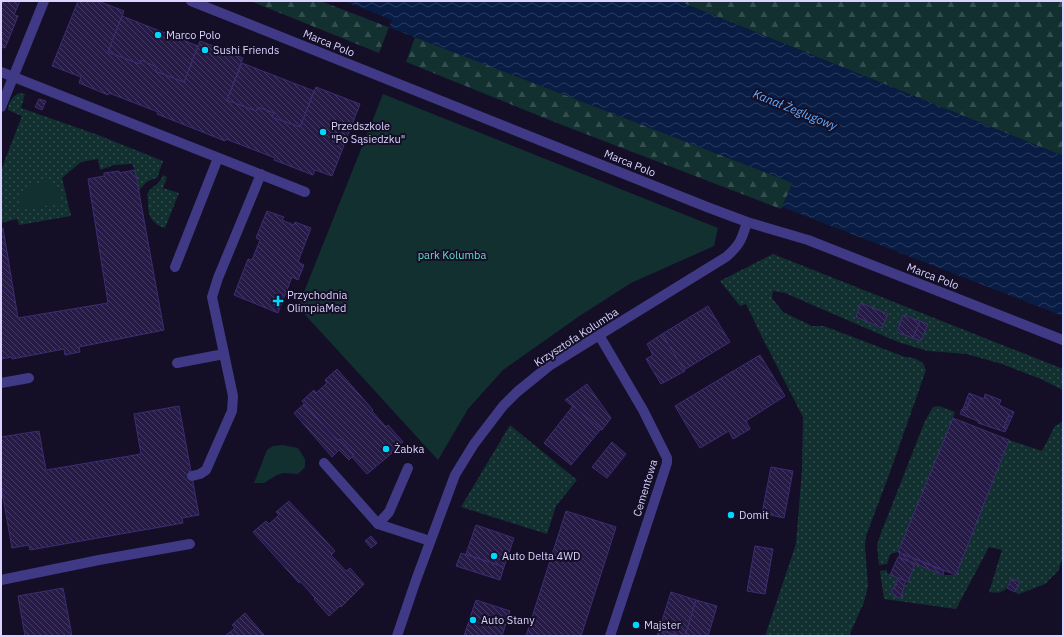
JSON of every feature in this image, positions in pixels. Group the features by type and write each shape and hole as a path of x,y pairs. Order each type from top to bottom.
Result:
{"street":[{"path":"1,107 44,1"},
{"name":"Marca Polo","path":"191,1 747,222 808,240 1063,340"},
{"path":"1,72 305,192"},
{"path":"175,267 218,158"},
{"path":"192,476 200,474 206,470 232,411 233,396 212,297 218,278 261,174"},
{"name":"Krzysztofa Kolumba","path":"397,636 455,475 474,444 503,406 549,366 726,257 736,248 742,238 747,222"},
{"name":"Cementowa","path":"599,336 643,410 667,458 667,463 610,636"},
{"path":"177,363 224,354"},
{"path":"1,383 29,378"},
{"path":"324,464 378,524 430,541"},
{"path":"378,524 389,512 408,468"},
{"path":"1,580 99,560 190,544"}],"green space":[{"path":"250,1 321,1 389,27 379,53"},
{"path":"678,1 1063,1 1063,156"},
{"path":"415,37 793,183 781,209 557,123 406,62"},
{"path":"19,93 25,94 21,108 98,135 163,161 157,178 146,182 139,191 135,170 132,164 114,165 100,170 98,159 81,162 62,178 71,216 19,225 17,219 1,223 1,170 22,116 8,110 8,107 14,96"},
{"name":"park Kolumba","path":"383,94 718,228 714,246 631,283 578,317 503,370 468,409 438,460 298,307"},
{"path":"163,175 167,177 163,188 179,193 165,228 160,227 151,218 148,210 147,195"},
{"path":"49,181 58,188 63,203 19,210 21,198 28,189 38,183"},
{"path":"773,254 1063,369 1063,390 1041,379 1002,364 967,354 928,351 898,342 785,293 773,291 772,298 783,312 812,326 824,326 905,357 914,358 923,363 926,370 866,536 865,546 868,586 864,602 849,636 765,636 796,544 802,470 803,417 746,304 740,306 720,281"},
{"path":"939,406 955,412 953,418 898,552 890,554 887,564 879,565 877,545 881,533 925,421 933,407"},
{"path":"1062,422 1063,558 1058,571 1045,584 1019,594 1015,592 1020,582 1012,579 1004,591 989,592 1002,550 989,547 956,609 884,599 880,571 887,570 887,573 898,578 894,588 891,590 894,595 898,597 908,582 915,564 943,575 956,575 1009,440 1042,451 1055,426"},
{"path":"510,425 577,480 556,506 547,534 461,507"},
{"path":"283,445 298,448 305,459 305,467 298,474 283,473 264,483 254,483 267,450 273,446"}],"water":[{"name":"Kanał Żeglugowy","path":"321,1 678,1 1063,156 1063,316 782,207 793,183"}],"pier":[{"path":"321,1 343,1 392,20 389,27"}],"building":[{"path":"1,1 20,1 14,15 18,16 5,48 1,47"},
{"path":"78,1 98,1 124,11 108,52 140,64 141,60 157,67 155,71 184,82 200,41 243,58 227,100 256,111 258,107 274,113 272,117 300,127 316,87 360,104 332,176 315,170 313,175 226,139 225,141 157,114 158,112 109,93 108,95 79,83 81,77 52,66"},
{"path":"122,16 198,46 184,82 155,71 157,67 141,60 140,64 108,52"},
{"path":"242,63 314,91 300,127 272,117 274,113 258,107 256,111 227,100"},
{"path":"39,99 46,101 42,110 35,107"},
{"path":"135,170 164,330 79,347 80,352 65,355 64,349 12,359 12,357 1,359 1,228 3,228 18,318 108,303 88,179 104,176 104,173 119,171 119,173"},
{"path":"267,211 284,217 282,220 294,225 295,222 311,228 298,262 304,265 298,280 292,277 278,313 234,295 248,259 252,260 260,240 256,238"},
{"path":"861,303 888,314 882,328 856,317"},
{"path":"708,306 730,342 684,370 662,334"},
{"path":"903,315 920,321 913,338 897,332"},
{"path":"920,321 928,324 921,341 913,338"},
{"path":"662,334 685,371 661,384 646,359 653,355 647,344"},
{"path":"760,355 785,396 746,421 750,429 733,439 729,431 700,448 675,406"},
{"path":"337,369 386,427 388,425 403,442 367,474 352,457 354,455 340,439 338,441 302,401 314,390 316,393 327,383 325,380"},
{"path":"587,384 611,418 602,430 565,400"},
{"path":"969,393 984,399 985,394 1001,400 999,405 1014,412 1012,417 1009,415 1004,427 1007,428 1005,432 978,423 978,421 960,414 962,409 966,410 971,399 967,398"},
{"path":"967,398 970,399 966,410 963,409"},
{"path":"304,404 338,441 340,439 354,455 349,460 339,450 332,457 294,413"},
{"path":"179,406 199,515 182,518 183,523 30,550 29,545 12,548 1,486 1,437 39,431 46,470 141,454 134,414"},
{"path":"573,406 601,429 571,465 544,443"},
{"path":"1009,416 1012,417 1007,428 1004,427"},
{"path":"953,418 1009,440 956,575 898,552"},
{"path":"612,442 626,454 607,478 592,467"},
{"path":"771,467 793,471 784,518 762,513"},
{"path":"289,501 335,551 331,555 346,571 350,568 364,584 341,607 340,606 329,616 301,582 299,583 253,532 266,521 269,524 279,515 276,512"},
{"path":"566,511 616,527 610,546 581,636 526,636"},
{"path":"476,525 514,538 504,567 466,554"},
{"path":"371,536 377,543 371,548 365,541"},
{"path":"755,546 773,549 765,594 747,591"},
{"path":"461,553 504,567 500,580 456,566"},
{"path":"900,553 944,571 943,575 899,557"},
{"path":"898,557 915,564 908,582 890,575"},
{"path":"898,578 906,581 902,593 903,597 898,598 891,590 894,588"},
{"path":"1012,579 1020,582 1015,592 1007,588"},
{"path":"63,588 72,636 25,636 18,596"},
{"path":"671,592 696,600 685,636 678,636 659,630"},
{"path":"476,600 510,611 502,636 464,636"},
{"path":"696,600 717,606 708,636 685,636"},
{"path":"245,613 265,636 225,636 235,628 232,625"},
{"path":"659,630 678,636 657,636"}],"place":[{"name":"Marco Polo","path":"158,35"},
{"name":"Sushi Friends","path":"205,50"},
{"name":"Przedszkole \"Po Sąsiedzku\"","path":"323,132"},
{"name":"Przychodnia OlimpiaMed","path":"278,301"},
{"name":"Żabka","path":"386,449"},
{"name":"Domit","path":"731,515"},
{"name":"Auto Delta 4WD","path":"494,556"},
{"name":"Auto Stany","path":"473,620"},
{"name":"Majster","path":"636,625"}]}
